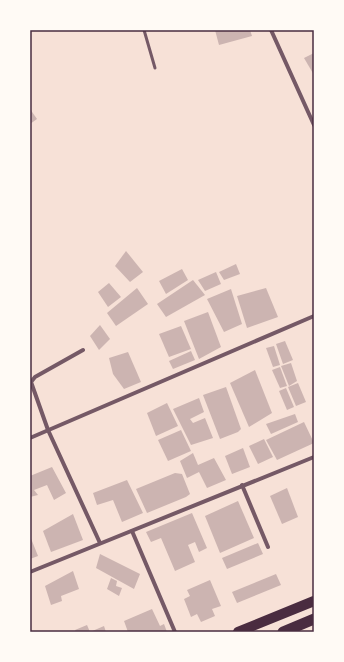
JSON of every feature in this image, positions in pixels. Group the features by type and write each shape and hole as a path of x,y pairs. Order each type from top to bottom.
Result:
{"highway":[{"path":"283,632 314,619"}],"main road":[{"path":"238,632 314,601"}],"street":[{"path":"271,30 314,125"},
{"path":"30,438 314,316"},
{"path":"83,350 35,377 31,382 48,430 100,544"},
{"path":"30,572 314,457"},
{"path":"242,485 268,547"},
{"path":"132,531 175,632"}],"lane":[{"path":"144,30 155,68"}],"building":[{"path":"215,30 250,30 252,36 219,45"},
{"path":"314,53 314,75 304,58"},
{"path":"30,109 37,119 30,124"},
{"path":"126,251 143,272 130,282 115,266"},
{"path":"236,264 240,274 224,280 219,272"},
{"path":"182,269 188,280 166,294 159,281"},
{"path":"216,272 221,284 205,291 198,280"},
{"path":"193,280 205,295 166,317 157,304"},
{"path":"109,283 121,297 108,307 98,292"},
{"path":"137,288 148,304 116,326 107,313"},
{"path":"266,288 278,317 247,328 237,296"},
{"path":"231,289 242,324 224,332 207,299"},
{"path":"208,312 221,347 199,359 184,321"},
{"path":"100,325 110,339 99,350 90,336"},
{"path":"181,326 191,349 169,357 159,334"},
{"path":"285,341 293,360 283,364 276,344"},
{"path":"274,346 280,365 273,367 266,348"},
{"path":"191,351 195,360 173,369 169,361"},
{"path":"128,352 141,382 124,389 113,374 109,358"},
{"path":"291,363 297,381 289,386 281,366"},
{"path":"280,367 287,386 280,388 272,370"},
{"path":"255,370 272,413 249,427 230,383"},
{"path":"298,383 306,402 296,406 288,387"},
{"path":"226,387 241,429 238,432 220,439 203,395"},
{"path":"286,388 294,407 287,410 279,391"},
{"path":"199,398 204,412 190,419 193,423 205,418 213,438 191,445 173,409"},
{"path":"167,403 178,426 156,436 147,413"},
{"path":"295,414 298,422 271,434 266,424"},
{"path":"304,422 314,443 277,460 266,440"},
{"path":"181,430 191,451 168,461 158,440"},
{"path":"264,439 273,457 258,464 249,446"},
{"path":"243,448 250,467 232,474 225,456"},
{"path":"193,453 198,465 214,458 226,480 207,488 199,472 187,478 180,461"},
{"path":"52,467 66,493 54,500 47,485 34,490 38,495 30,497 30,476"},
{"path":"175,473 182,474 190,494 147,513 136,489"},
{"path":"127,480 143,513 122,522 113,500 97,505 93,493"},
{"path":"287,488 298,517 282,524 270,496"},
{"path":"238,501 254,538 220,553 205,516"},
{"path":"192,513 207,548 199,552 195,542 188,545 195,562 175,571 161,538 151,542 146,532"},
{"path":"73,514 83,540 51,552 43,531"},
{"path":"30,536 38,556 30,559"},
{"path":"258,543 263,554 227,569 222,558"},
{"path":"100,554 140,574 134,589 96,568"},
{"path":"73,571 79,589 61,596 62,601 51,605 45,586"},
{"path":"276,574 281,585 237,603 232,592"},
{"path":"111,578 117,581 116,586 122,588 119,596 107,589"},
{"path":"210,580 221,606 212,609 215,616 201,622 197,614 191,617 184,599 190,596 187,590"},
{"path":"152,609 160,626 164,624 167,632 128,632 124,621"},
{"path":"87,625 90,632 76,632 75,630"},
{"path":"104,626 106,632 90,632"}]}
